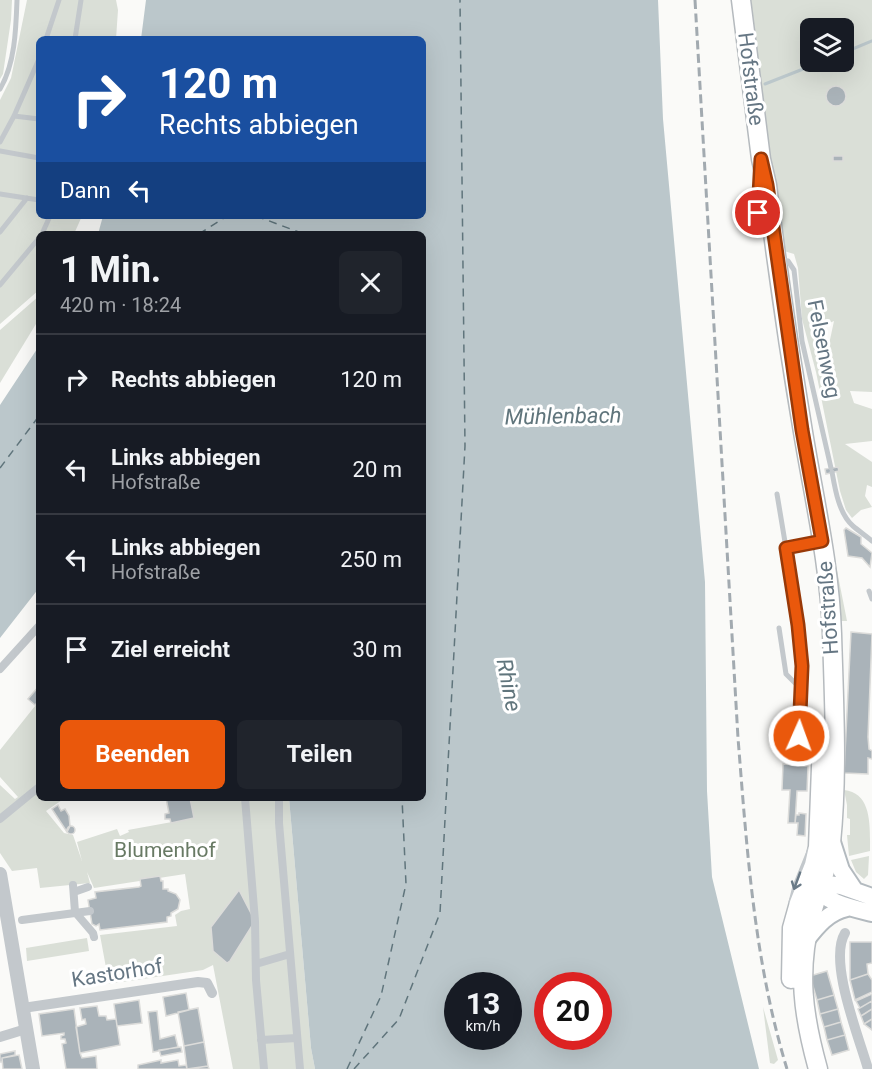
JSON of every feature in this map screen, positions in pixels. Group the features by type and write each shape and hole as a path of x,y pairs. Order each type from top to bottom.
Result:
{"main road":[{"name":"Hofstraße","path":"741,0 761,159 767,185 771,261"},
{"name":"Hofstraße","path":"761,159 759,219 771,261 802,430 832,630 834,733 825,839 814,865 816,885 798,947"},
{"name":"Hofstraße","path":"817,542 824,686 821,751 825,839"},
{"path":"825,839 855,891"},
{"path":"816,885 855,891 872,897"},
{"path":"816,885 836,904 872,913"},
{"path":"808,1069 795,1017 798,947 823,921 847,908"},
{"path":"798,947 803,998 818,1069"}],"street":[{"path":"0,669 36,629"},
{"path":"0,819 36,789"},
{"path":"245,801 264,1069"},
{"path":"279,801 300,1069"},
{"path":"0,874 33,1069"},
{"path":"75,912 73,888 88,887"},
{"path":"10,924 90,911"},
{"name":"Kastorhof","path":"75,912 94,937"},
{"path":"845,933 839,947 840,967 868,1052 867,1069"},
{"path":"256,964 290,954"},
{"name":"Kastorhof","path":"23,1008 198,982 207,983 212,993"},
{"path":"0,1037 26,1029"},
{"path":"261,1040 297,1038"}],"lane":[{"path":"0,89 8,76 17,0"},
{"path":"47,36 59,0"},
{"path":"75,36 81,0"},
{"path":"0,142 36,75"},
{"path":"14,116 36,119"},
{"path":"0,151 36,157"},
{"path":"0,194 36,200"},
{"path":"0,232 27,198"},
{"path":"0,285 36,241"},
{"name":"Felsenweg","path":"771,261 788,261 794,270 802,342 835,490 851,526 872,541"},
{"path":"777,494 798,625 802,666 799,736 821,751"},
{"path":"786,548 817,542"},
{"path":"869,591 872,599"},
{"path":"779,628 786,674 801,689"},
{"path":"798,947 791,900 807,855 825,839"}],"green space":[{"path":"0,0 12,0 3,74 0,79"},
{"path":"27,0 116,0 118,10 116,36 36,36 36,219 81,219 75,231 36,231 36,293 0,324 0,100 11,78"},
{"path":"751,0 872,0 872,392 850,391 854,403 872,409 872,441 845,444 872,462 872,487 867,485 865,496 872,507 861,510 852,518 846,510 840,491 816,372 802,319 798,268 794,254 784,251 781,242","holes":["834,321 828,349 818,355 818,328"]},
{"path":"36,299 36,324 0,383 0,330"},
{"path":"825,510 847,621 837,621"},
{"name":"Blumenhof","path":"36,705 36,801 61,801 46,811 64,833 73,835 82,861 77,842 117,829 120,836 129,832 128,830 194,818 191,801 289,801 311,1048 315,1069 233,1069 213,965 203,970 109,984 100,935 177,926 175,915 190,909 185,874 94,888 87,872 90,883 40,888 37,868 12,871 0,853 0,785 15,799 18,797 0,777 0,750"},
{"path":"844,790 853,792 865,804 869,821 870,851 849,856 847,835 850,835 850,819 847,818"},
{"path":"869,856 868,875 864,879 856,872 851,860"},
{"path":"87,938 89,951 27,961 26,948"},
{"path":"763,1007 778,1060 774,1064 770,1063"}],"water":[{"path":"146,0 658,0 663,119 705,582 707,791 712,877 759,1069 315,1069 311,1048 289,801 426,801 426,231 99,231 102,219 426,219 426,36 141,36"},
{"path":"36,351 36,592 0,638 0,405"}],"building":[{"path":"832,86 840,86 846,92 846,100 840,106 832,106 826,100 826,92"},
{"path":"833,156 843,156 843,161 833,161"},
{"path":"838,467 839,471 826,474 825,469"},
{"path":"846,528 861,537 861,544 872,553 870,567 862,558 848,556 844,530"},
{"path":"851,632 872,634 868,737 872,759 868,758 868,774 844,773"},
{"path":"36,690 36,704 28,699"},
{"path":"783,764 808,766 807,791 797,791 795,823 788,823 790,790 782,790"},
{"path":"167,801 191,801 194,818 171,823 170,819 165,819 165,814 169,813"},
{"path":"58,805 61,811 65,809 69,816 70,826 67,832 52,809"},
{"path":"806,814 805,836 797,835 798,823 795,823 796,815"},
{"path":"71,826 75,830 71,834 67,830"},
{"path":"160,876 163,889 176,894 180,900 178,909 167,917 167,922 100,930 99,924 96,926 92,924 88,900 96,898 95,892 139,887 141,886 140,879"},
{"path":"239,890 255,921 227,963 213,951 211,927"},
{"path":"850,942 872,942 872,963 867,964 868,974 850,980"},
{"path":"827,971 834,995 817,1000 810,976"},
{"path":"868,974 872,980 872,992 855,1000 850,980"},
{"path":"186,993 189,1010 166,1016 163,997"},
{"path":"872,994 872,1001 860,1008 856,1001"},
{"path":"834,995 838,1009 820,1014 817,1000"},
{"path":"139,1000 142,1023 117,1026 114,1004"},
{"path":"872,1001 872,1009 861,1016 858,1009"},
{"path":"97,1006 99,1016 106,1016 107,1020 116,1019 120,1045 80,1053 76,1027 86,1024 85,1019 82,1020 80,1008"},
{"path":"198,1008 204,1042 184,1046 178,1012"},
{"path":"74,1009 80,1053 82,1058 96,1056 97,1069 66,1069 62,1044 66,1043 65,1039 61,1039 64,1033 42,1036 39,1014"},
{"path":"838,1009 841,1022 824,1027 820,1014"},
{"path":"872,1009 872,1019 864,1024 861,1016"},
{"path":"157,1011 160,1039 175,1035 178,1047 153,1052 148,1012"},
{"path":"872,1019 872,1030 864,1024"},
{"path":"841,1022 845,1035 827,1040 824,1027"},
{"path":"845,1035 849,1050 832,1055 827,1040"},
{"path":"204,1042 208,1066 187,1069 184,1046"},
{"path":"181,1047 182,1052 161,1056 159,1050"},
{"path":"15,1051 15,1055 2,1058 0,1062 0,1054"},
{"path":"19,1055 22,1069 3,1069 2,1058"},
{"path":"161,1060 161,1063 178,1060 179,1066 186,1065 187,1069 138,1069 138,1065"},
{"path":"208,1066 209,1069 189,1069"}],"waterway":[{"path":"854,48 872,41"},
{"path":"765,84 800,70"}],"ferry route":[{"path":"354,1069 399,1019 440,913 465,446 460,0"},
{"path":"204,231 222,219"},
{"path":"264,219 296,231"},
{"path":"0,468 36,420"},
{"path":"347,1069 381,996 406,884 402,801"}],"railway":[{"path":"695,0 738,738 745,822 759,946 787,1069"}],"route":[{"path":"758,213 761,159 767,185 802,430 822,541 786,548 802,666 799,736"}],"water label":[{"name":"Mühlenbach","path":"563,416"},
{"name":"Rhine","path":"509,685"}]}
